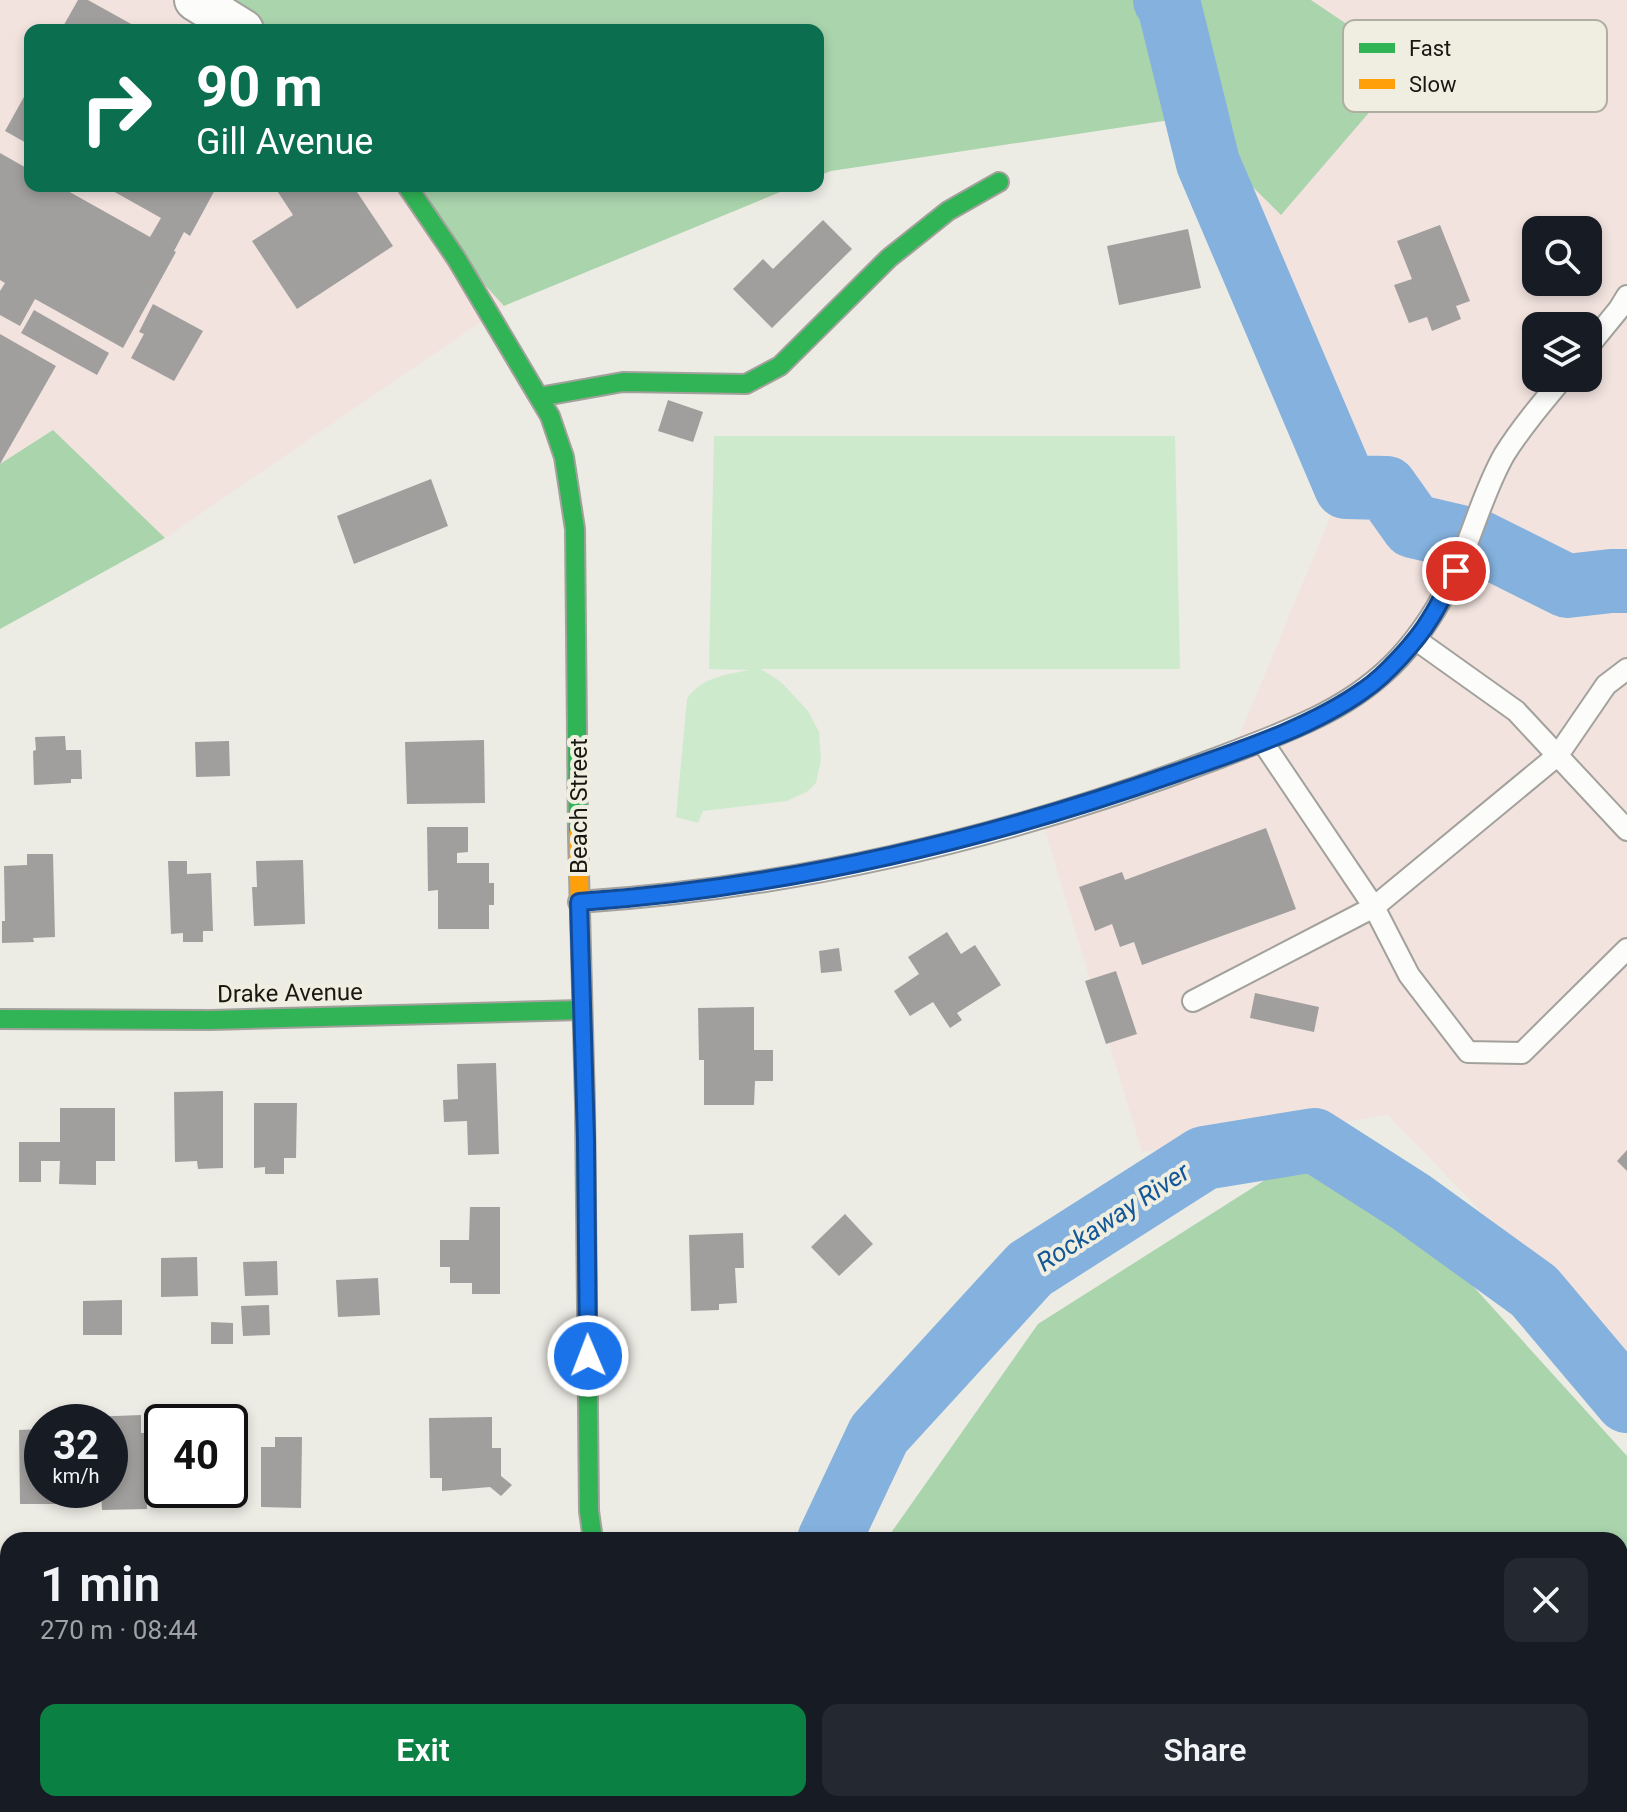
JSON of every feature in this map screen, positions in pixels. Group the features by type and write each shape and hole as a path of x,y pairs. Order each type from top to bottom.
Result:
{"street":[{"path":"195,0 233,24"},
{"path":"539,397 623,382 746,384 780,366 889,258 948,211 999,182"},
{"name":"Beach Street","path":"411,192 456,258 558,432 571,490 575,529 589,1511 592,1532"},
{"name":"Drake Avenue","path":"0,1019 211,1020 581,1010"}],"lane":[{"path":"1602,330 1627,296"},
{"path":"579,902 643,898 716,888 910,852 1109,796 1262,741 1323,714 1365,690 1398,659 1430,621 1456,571 1480,507 1504,456 1551,392"},
{"path":"1415,639 1516,711 1627,830"},
{"path":"1193,1001 1374,907 1558,755 1606,685 1627,669"},
{"path":"1262,741 1374,907 1409,975 1468,1052 1522,1053 1627,949"}],"shaded area":[{"path":"0,0 275,0 313,24 24,24 24,192 448,192 504,306 165,538 53,430 0,464"},
{"path":"1311,0 1627,0 1627,1363 1388,1115 1142,1152 1040,814 1238,739 1341,491 1183,118 1343,81 1343,112 1607,112 1607,20 1343,22"}],"green space":[{"path":"225,0 1311,0 1343,22 1343,112 1369,112 1281,215 1183,118 824,174 824,24 247,24"},
{"path":"400,192 780,192 504,306"},
{"path":"53,430 165,538 0,629 0,464"},
{"path":"714,436 1175,436 1180,669 761,669 781,682 808,711 819,732 821,760 816,783 808,791 787,801 703,811 698,823 676,817 687,699 707,681 749,670 709,669"},
{"path":"1290,1164 1404,1210 1627,1456 1627,1532 892,1532 1038,1324"}],"building":[{"path":"78,0 88,0 131,24 64,24"},
{"path":"24,97 24,142 5,131"},
{"path":"0,153 24,167 24,192 70,192 150,237 161,218 115,192 214,192 190,236 184,232 123,348 35,299 20,326 0,315 0,291 5,283 0,280"},
{"path":"278,192 357,192 393,246 297,309 252,241 293,215"},
{"path":"823,220 852,249 772,328 733,289 763,259 773,269"},
{"path":"1440,225 1470,301 1456,306 1461,319 1432,331 1427,317 1409,323 1394,285 1412,279 1397,241"},
{"path":"1188,229 1201,288 1119,305 1107,246"},
{"path":"153,304 203,331 174,381 131,358 144,334 139,332"},
{"path":"34,310 109,353 97,375 21,333"},
{"path":"0,334 56,366 0,464"},
{"path":"668,400 703,412 693,442 658,431"},
{"path":"431,479 448,526 354,564 337,516"},
{"path":"65,736 66,750 81,750 82,779 71,779 71,783 34,785 35,737"},
{"path":"484,740 485,803 407,804 405,742"},
{"path":"229,741 230,776 196,777 195,742"},
{"path":"427,827 468,827 468,852 457,853 457,863 489,863 489,883 494,883 494,905 489,905 489,929 438,929 438,890 428,891"},
{"path":"1266,828 1296,909 1142,965 1134,942 1120,947 1112,924 1095,931 1079,887 1122,872 1125,880"},
{"path":"27,854 53,854 55,937 33,938 34,942 2,943 2,921 5,921 4,866 27,865"},
{"path":"303,860 305,924 254,926 252,887 257,887 256,861"},
{"path":"168,861 187,861 187,874 211,873 213,931 203,931 203,942 183,942 183,933 171,934"},
{"path":"947,932 961,954 975,945 1001,985 957,1013 962,1020 950,1028 933,1002 910,1016 894,991 919,974 908,957"},
{"path":"839,948 842,971 821,973 819,951"},
{"path":"1116,971 1137,1034 1106,1044 1085,981"},
{"path":"1255,993 1319,1007 1314,1032 1250,1018"},
{"path":"754,1007 754,1050 773,1050 773,1081 755,1081 754,1105 704,1105 704,1060 699,1060 698,1008"},
{"path":"496,1063 499,1154 468,1155 467,1121 444,1122 443,1100 458,1099 457,1064"},
{"path":"223,1091 223,1168 198,1169 197,1161 175,1162 174,1092"},
{"path":"254,1103 297,1103 296,1158 284,1158 284,1174 265,1174 265,1167 254,1168"},
{"path":"60,1108 115,1108 115,1161 96,1161 96,1185 59,1184 60,1161 41,1161 41,1182 19,1182 19,1142 60,1142"},
{"path":"1627,1150 1627,1171 1617,1161"},
{"path":"470,1207 500,1207 500,1294 472,1294 472,1283 450,1283 450,1267 440,1267 440,1240 469,1240"},
{"path":"845,1214 873,1244 839,1276 811,1247"},
{"path":"743,1233 744,1268 735,1268 737,1303 719,1304 719,1310 691,1311 689,1235"},
{"path":"197,1257 198,1296 161,1297 161,1258"},
{"path":"277,1261 278,1295 245,1296 243,1262"},
{"path":"378,1278 380,1315 338,1317 336,1280"},
{"path":"122,1300 122,1335 83,1335 83,1301"},
{"path":"269,1305 270,1335 243,1336 241,1306"},
{"path":"211,1322 233,1323 233,1344 211,1344"},
{"path":"141,1415 141,1433 144,1433 144,1508 147,1509 102,1510 128,1508 128,1416"},
{"path":"492,1417 492,1448 501,1448 501,1476 512,1485 501,1496 490,1487 442,1491 442,1478 430,1478 429,1418"},
{"path":"19,1430 24,1430 24,1504 20,1504"},
{"path":"275,1437 302,1437 301,1508 261,1507 261,1447 275,1447"}],"waterway":[{"path":"1165,0 1169,5 1208,163 1346,487 1386,488 1413,526 1477,541 1567,586 1627,581"},
{"name":"Rockaway River","path":"833,1532 879,1434 1030,1269 1204,1158 1314,1140 1411,1202 1534,1291 1627,1401"}],"traffic: fast":[{"path":"539,397 623,382 746,384 780,366 889,258 948,211 999,182"},
{"path":"411,192 456,258 550,416 564,457 575,529 578,835"},
{"path":"0,1019 211,1020 581,1010"},
{"path":"585,1105 589,1511 592,1532"}],"traffic: slow":[{"path":"578,835 585,1105"}],"route":[{"path":"588,1356 579,902 643,898 847,866 1018,824 1194,767 1292,729 1365,690 1398,659 1430,621 1456,571"}]}
